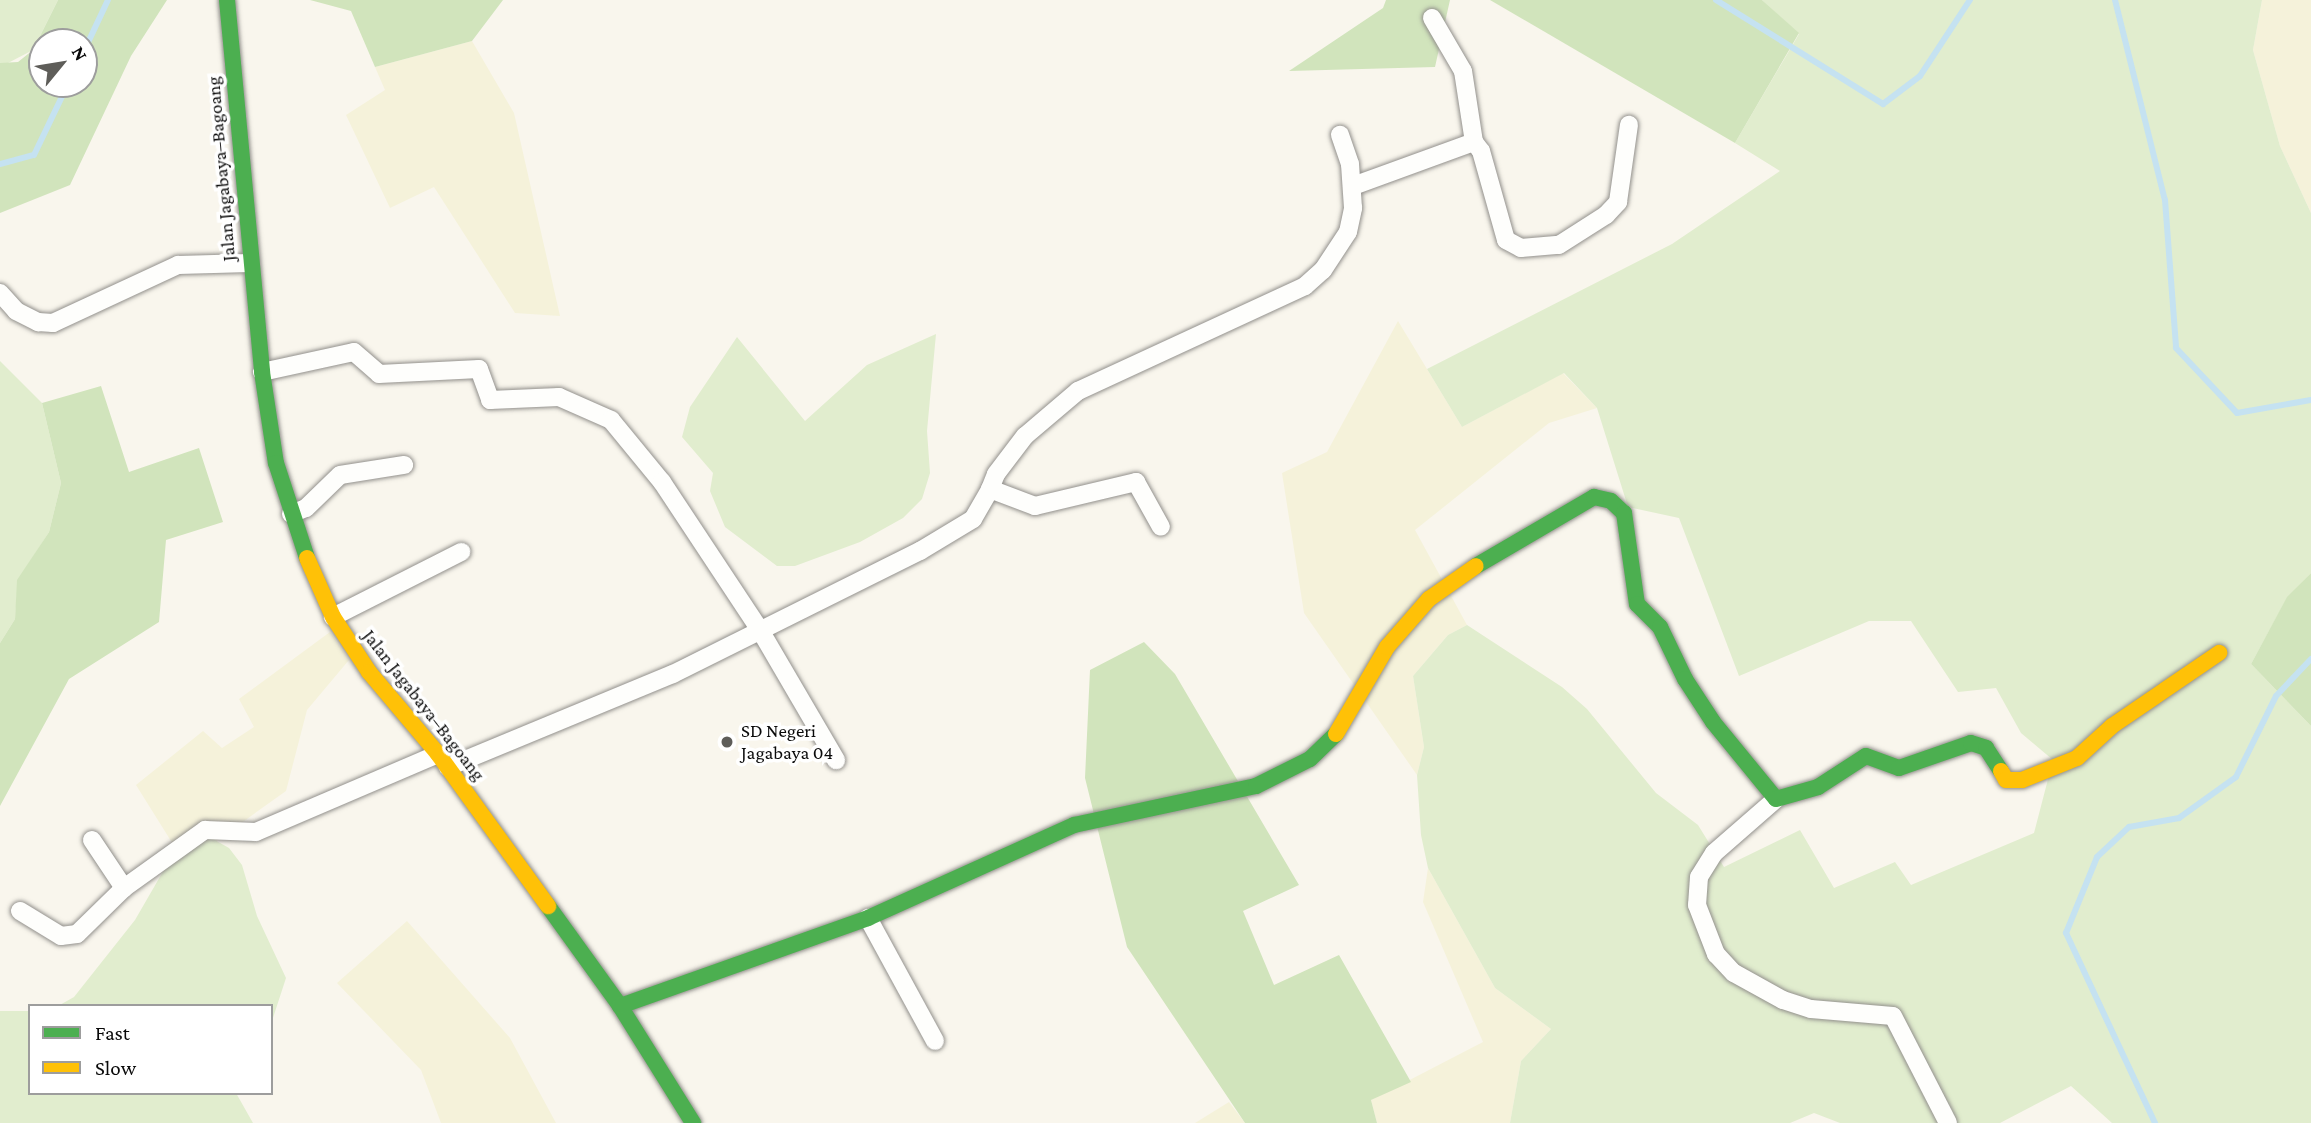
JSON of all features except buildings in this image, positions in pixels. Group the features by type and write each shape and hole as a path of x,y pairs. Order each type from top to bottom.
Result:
{"street":[{"name":"Jalan Jagabaya–Bagoang","path":"227,4 250,263 262,372 276,463 291,514 333,617 369,672 443,761 620,1006 693,1123"},
{"path":"1432,18 1463,71 1474,142 1482,151 1506,240 1521,248 1559,245 1606,215 1618,202 1629,125"},
{"path":"20,911 61,936 77,934 124,888 205,830 256,832 673,674 920,551 973,519 996,474 1025,436 1078,391 1305,286 1323,270 1348,232 1353,186 1340,135"},
{"path":"1353,186 1474,142"},
{"path":"0,293 16,311 38,322 53,323 177,265 250,263"},
{"path":"262,372 354,352 379,374 479,369 490,400 559,397 611,420 662,482 760,630 836,760"},
{"path":"291,514 306,508 340,475 404,465"},
{"path":"990,489 1035,506 1136,482 1161,527"},
{"path":"620,1006 868,918 1074,825 1255,786 1310,759 1345,726 1387,647 1429,599 1467,570 1594,498 1611,501 1624,513 1637,604 1660,627 1713,722 1776,799"},
{"path":"333,617 461,552"},
{"path":"1948,1123 1893,1016 1811,1009 1783,1000 1734,973 1716,954 1697,905 1699,877 1714,853 1776,799 1818,787 1866,756 1899,768 1970,743 1986,748 2006,780 2022,780 2077,758 2112,726 2219,653"},
{"path":"92,840 124,888"},
{"path":"868,918 935,1041"}],"shaded area":[{"path":"2262,0 2311,0 2311,213 2280,146 2253,50"},
{"path":"472,41 514,113 560,316 515,313 434,187 390,208 346,115 385,90 375,67"},
{"path":"1398,321 1462,427 1563,373 1597,408 1549,423 1415,530 1467,625 1448,635 1413,676 1424,747 1417,775 1304,613 1282,473 1327,452"},
{"path":"330,632 349,660 307,710 286,791 216,841 203,834 176,849 136,785 203,731 222,748 254,727 239,699"},
{"path":"1428,868 1495,988 1551,1029 1521,1061 1510,1123 1377,1123 1371,1100 1483,1042 1423,902"},
{"path":"407,921 510,1038 556,1123 441,1123 421,1070 337,983"},
{"path":"1229,1102 1245,1123 1195,1123"}],"green space":[{"path":"0,0 58,0 44,28 28,28 28,53 6,64 0,63"},
{"path":"58,0 167,0 131,56 70,185 0,213 0,63 18,62 28,54 28,98 98,98 98,28 44,28"},
{"path":"310,0 503,0 472,41 375,67 351,11"},
{"path":"1386,0 1450,0 1435,67 1289,71 1383,8"},
{"path":"1490,0 1762,0 1799,33 1735,143"},
{"path":"1762,0 2262,0 2253,50 2280,146 2311,213 2311,573 2287,598 2251,664 2311,726 2311,1123 2112,1123 2071,1086 2000,1123 1840,1123 1814,1113 1790,1123 1510,1123 1521,1061 1551,1029 1495,988 1428,868 1421,835 1417,775 1424,747 1413,676 1448,635 1467,625 1562,687 1587,709 1656,793 1698,825 1724,867 1800,830 1834,888 1895,862 1911,885 2034,833 2053,760 2021,733 1996,688 1958,692 1911,621 1869,621 1739,676 1679,518 1628,507 1597,408 1564,373 1462,427 1427,369 1672,244 1780,171 1735,143 1799,34"},
{"path":"936,334 927,431 930,473 922,499 903,518 860,542 795,566 777,566 725,527 710,491 713,473 682,437 690,407 737,337 805,421 867,365"},
{"path":"0,361 42,403 61,483 49,532 18,580 15,619 0,643"},
{"path":"101,386 129,472 199,448 223,522 166,540 159,622 69,679 0,806 0,643 15,619 17,580 49,532 61,483 42,403"},
{"path":"2311,573 2311,726 2251,664 2287,597"},
{"path":"1144,642 1175,674 1299,885 1243,911 1274,985 1339,955 1411,1082 1371,1100 1377,1123 1245,1123 1127,947 1085,778 1090,670"},
{"path":"204,834 229,848 242,865 257,916 286,978 273,1018 273,1004 62,1004 74,997 135,920 176,849"},
{"path":"0,1011 28,1011 28,1095 237,1095 253,1123 0,1123"}],"waterway":[{"path":"95,28 108,0"},
{"path":"1716,0 1883,104 1920,76 1970,0"},
{"path":"2115,0 2165,200 2176,348 2237,413 2311,400"},
{"path":"0,164 34,155 61,98"},
{"path":"2155,1123 2066,933 2097,857 2129,827 2179,818 2236,777 2276,696 2311,659"}],"traffic: fast":[{"path":"227,0 262,372 276,463 307,558"},
{"path":"1476,566 1594,497 1611,501 1624,513 1637,604 1660,627 1685,679 1713,722 1776,799 1818,787 1866,756 1899,768 1971,743 1986,748 2001,771"},
{"path":"620,1006 868,918 1074,825 1256,786 1310,759 1336,734"},
{"path":"548,906 620,1006 693,1123"}],"traffic: slow":[{"path":"307,558 333,617 369,672 438,754 548,906"},
{"path":"1336,734 1387,647 1429,599 1476,566"},
{"path":"2001,771 2006,780 2022,780 2077,758 2112,726 2219,653"}],"place":[{"name":"SD Negeri Jagabaya 04","path":"727,742"}]}
